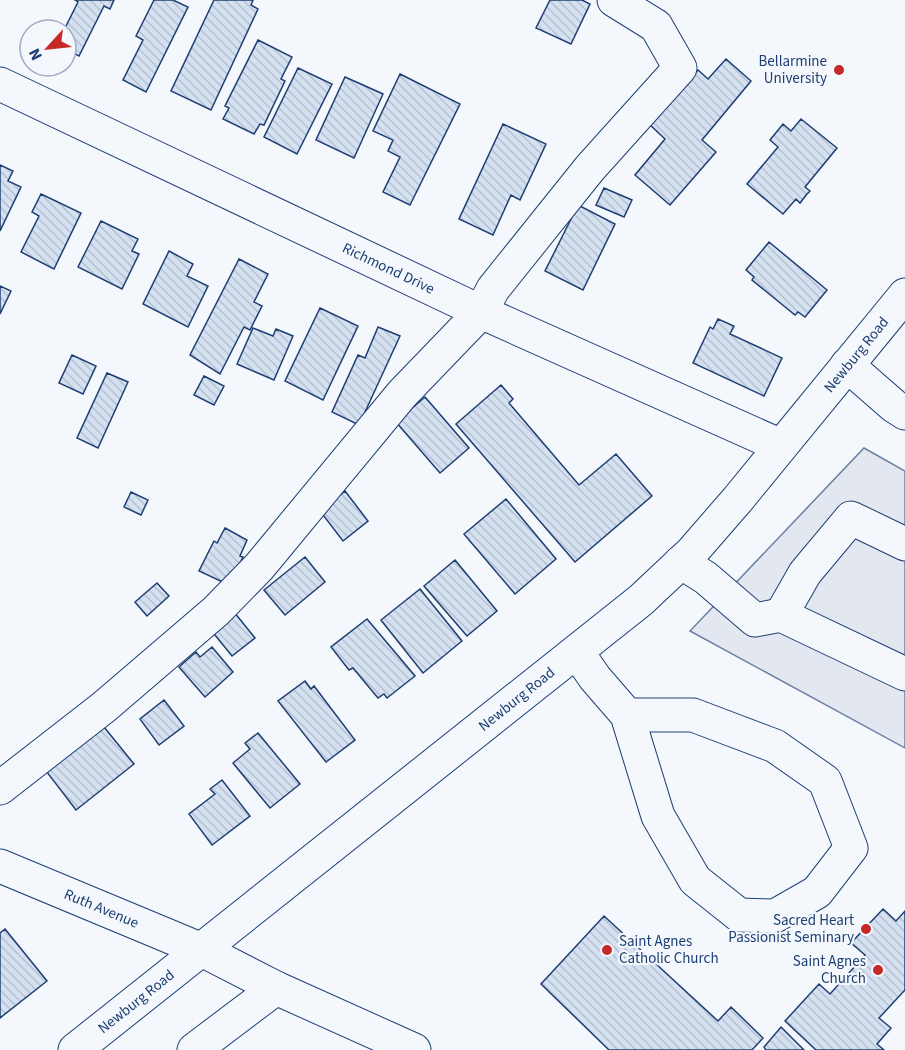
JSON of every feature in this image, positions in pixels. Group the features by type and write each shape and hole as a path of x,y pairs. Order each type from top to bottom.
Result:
{"main road":[{"path":"0,788 105,707 216,611 259,567 402,394 481,312 493,289 590,168 680,68 656,26 614,0"},
{"name":"Richmond Drive","path":"0,84 481,312 781,446"},
{"name":"Newburg Road","path":"75,1050 641,600 681,562 738,499 905,295"},
{"path":"847,365 905,413"},
{"path":"781,615 805,573 851,518 905,544"},
{"path":"681,562 706,578 755,620 781,615 905,674"},
{"path":"577,652 595,678 627,715 658,816 695,880 739,915 776,916 817,892 851,848 825,781 775,746 693,715 627,715"},
{"name":"Ruth Avenue","path":"0,866 202,950 276,988 414,1050"},
{"path":"194,1050 276,988"}],"shaded area":[{"path":"864,448 905,471 905,748 690,631"}],"building":[{"path":"75,0 114,0 110,9 104,6 79,56 78,18 70,18 78,2"},
{"path":"154,0 173,0 188,7 146,92 123,80 143,40 136,36"},
{"path":"214,0 253,0 251,5 258,9 211,110 171,91"},
{"path":"550,0 582,0 590,4 571,44 536,28"},
{"path":"258,40 292,57 281,79 285,81 264,125 260,124 254,134 223,119 229,108 225,106"},
{"path":"726,59 751,81 702,140 716,152 670,205 635,175 665,139 647,122 698,70 708,79"},
{"path":"298,68 332,84 297,154 264,137"},
{"path":"400,74 460,104 410,205 383,192 400,157 388,151 393,140 373,131"},
{"path":"345,77 383,94 354,158 316,140"},
{"path":"801,119 837,148 805,187 810,191 800,203 796,199 783,214 747,184 778,147 770,140 783,124 791,131"},
{"path":"503,124 546,144 520,200 511,195 493,235 459,219"},
{"path":"0,165 13,171 8,181 21,187 0,231"},
{"path":"604,188 632,200 624,217 596,205"},
{"path":"41,194 81,213 54,269 21,252 39,216 32,212"},
{"path":"578,205 615,224 583,290 545,271"},
{"path":"101,221 138,239 132,251 139,254 122,289 78,267"},
{"path":"769,242 827,290 805,317 798,312 795,315 752,280 754,277 746,270"},
{"path":"169,251 193,264 187,276 208,286 188,327 143,304"},
{"path":"239,259 268,274 254,302 262,306 250,330 244,327 220,374 190,355"},
{"path":"0,286 11,291 0,314"},
{"path":"320,308 358,326 323,400 285,381"},
{"path":"718,319 734,326 730,334 782,358 764,396 693,363 710,327 713,329"},
{"path":"378,327 400,336 359,425 332,412 358,355 365,358"},
{"path":"253,328 273,336 276,329 293,336 274,380 237,364"},
{"path":"72,355 96,366 83,394 59,383"},
{"path":"107,373 128,382 98,448 77,438"},
{"path":"204,376 224,386 214,405 194,395"},
{"path":"501,385 513,399 509,403 579,485 616,454 652,496 575,562 456,424"},
{"path":"425,397 469,448 440,473 396,422"},
{"path":"345,491 368,521 343,541 320,511"},
{"path":"131,492 148,500 141,515 124,507"},
{"path":"506,499 556,559 515,594 464,534"},
{"path":"225,528 247,540 240,556 243,557 229,585 199,571 214,541 217,543"},
{"path":"305,557 325,582 285,615 264,590"},
{"path":"455,560 497,611 467,636 424,586"},
{"path":"157,583 169,596 147,616 135,602"},
{"path":"420,589 462,641 423,673 381,620"},
{"path":"234,612 255,638 232,656 211,630"},
{"path":"367,619 415,676 387,698 384,694 378,698 353,668 349,670 331,647"},
{"path":"212,647 233,672 205,697 179,667 196,652 200,657"},
{"path":"305,681 311,689 314,686 355,740 326,762 278,701"},
{"path":"164,700 184,726 159,745 140,719"},
{"path":"100,722 134,764 76,810 43,767"},
{"path":"258,733 300,784 270,808 233,763 250,749 245,743"},
{"path":"222,780 250,816 212,845 189,814 215,794 210,789"},
{"name":"Saint Agnes Church","path":"883,909 896,921 905,911 905,990 879,1018 891,1028 877,1044 884,1050 816,1050 785,1021 819,984 830,994 865,955 851,943"},
{"name":"Saint Agnes Catholic Church","path":"604,916 718,1021 731,1007 763,1038 752,1050 609,1050 541,984"},
{"path":"5,929 47,981 0,1018 0,933"},
{"path":"781,1027 804,1050 766,1050 764,1047"}],"place":[{"name":"Bellarmine University","path":"839,70"},
{"name":"Sacred Heart Passionist Seminary","path":"866,929"},
{"name":"Saint Agnes Catholic Church","path":"607,950"},
{"name":"Saint Agnes Church","path":"878,970"}]}
